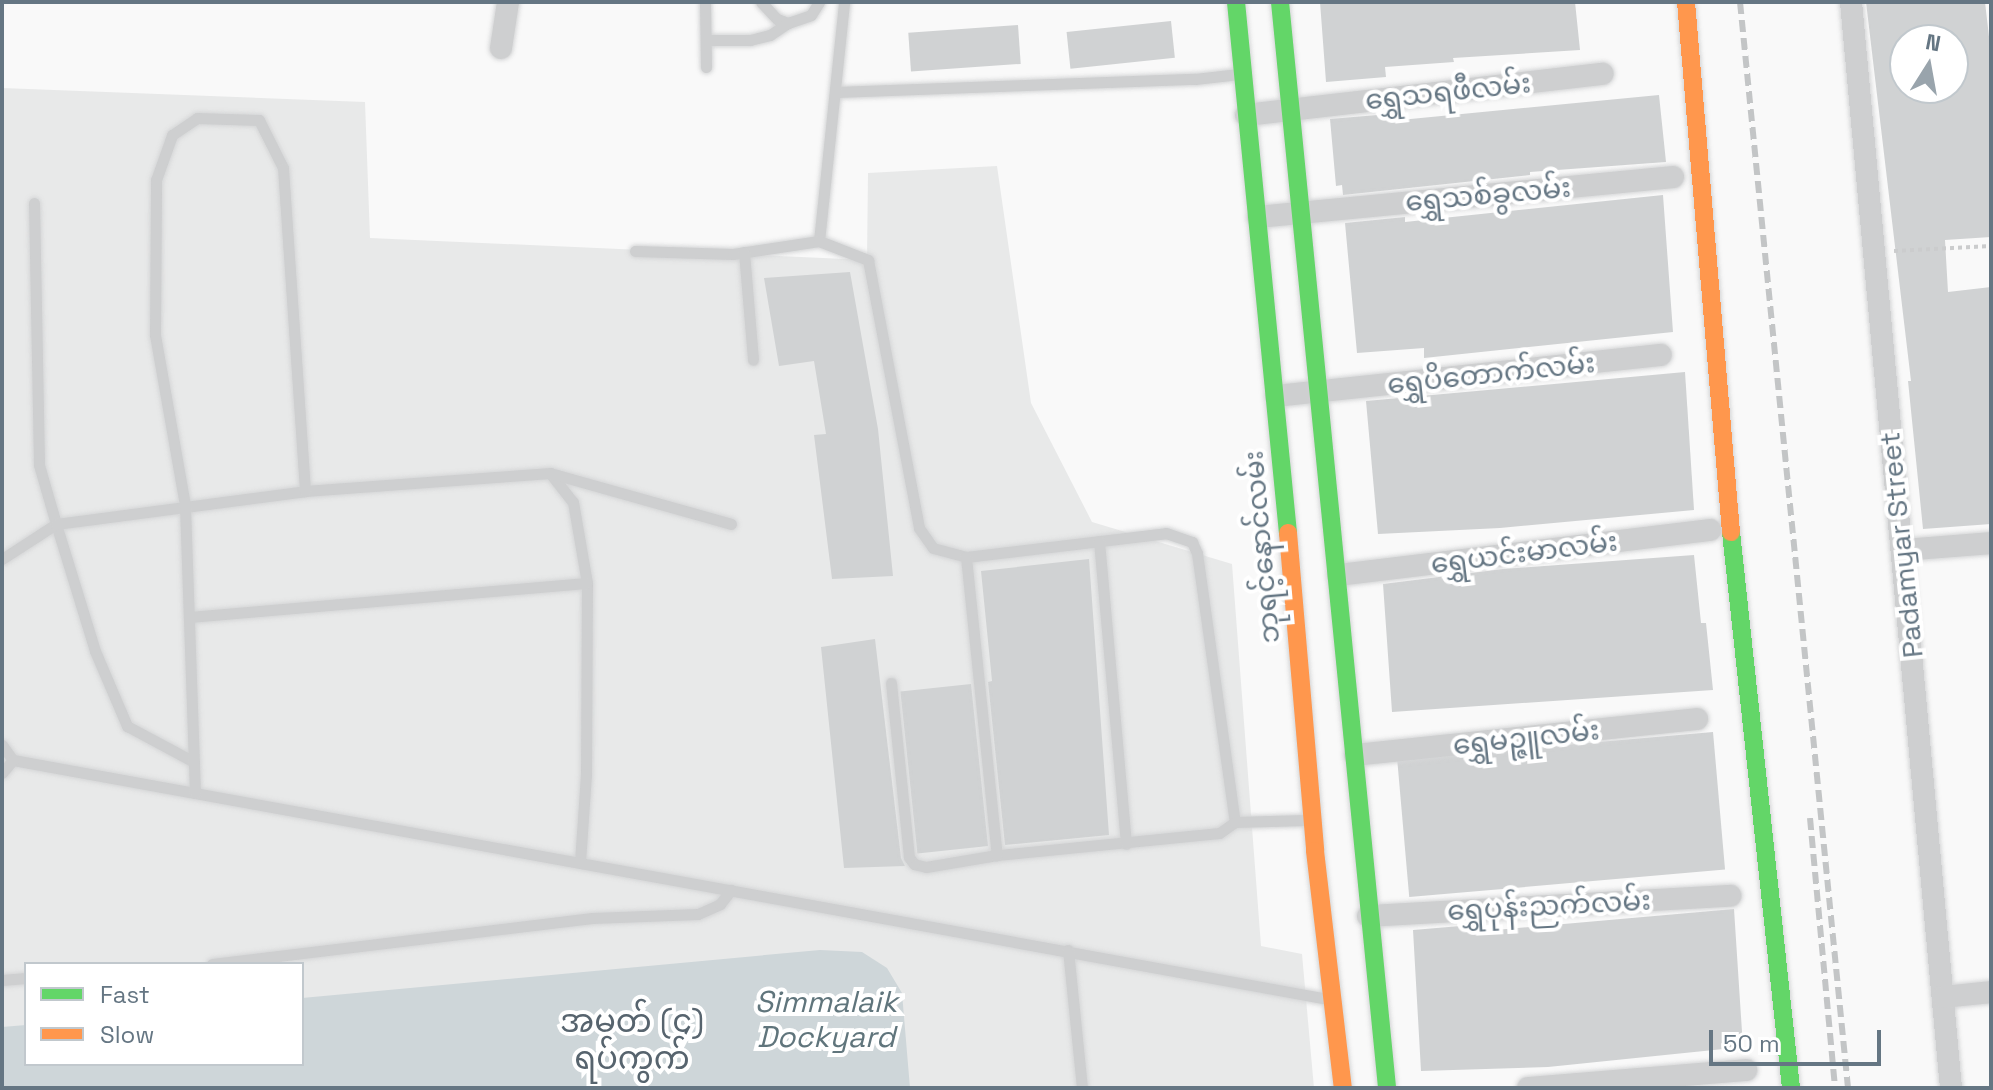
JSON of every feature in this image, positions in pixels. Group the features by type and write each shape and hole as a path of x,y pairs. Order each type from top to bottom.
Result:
{"main road":[{"name":"ဘုရင့်နောင်လမ်း","path":"1236,2 1276,396 1313,820 1343,1088"},
{"path":"1280,2 1321,392 1368,916 1387,1088"},
{"path":"1686,2 1730,519 1791,1088"}],"street":[{"path":"501,48 508,2"},
{"name":"Padamyar Street","path":"1851,2 1951,1088"},
{"name":"ရွှေသရဖီလမ်း","path":"1246,115 1603,74"},
{"name":"ရွှေသစ်ခွလမ်း","path":"1258,217 1673,177"},
{"name":"ရွှေပိတောက်လမ်း","path":"1276,396 1661,355"},
{"name":"ရွှေယင်းမာလမ်း","path":"1338,575 1710,530"},
{"path":"1903,550 1991,543"},
{"name":"ရွှေမဉ္ဇူလမ်း","path":"1355,755 1697,719"},
{"name":"ရွှေပုန်းညက်လမ်း","path":"1368,916 1730,896"},
{"path":"1943,997 1991,992"},
{"path":"1334,1000 1378,995"},
{"path":"1528,1088 1746,1070"}],"lane":[{"path":"705,2 706,67"},
{"path":"761,2 767,12 788,23"},
{"path":"707,40 750,40 770,35 788,23 811,15 819,2"},
{"path":"819,241 844,2"},
{"path":"836,92 1195,79 1243,73"},
{"path":"195,793 185,505 155,335 156,180 172,135 197,118 259,120 283,168 305,491"},
{"path":"34,203 39,465 95,651 127,726 194,762"},
{"path":"635,251 744,252 819,241 868,260 919,528 933,548 966,557 1166,533 1192,542 1197,553 1235,822"},
{"path":"744,252 753,360"},
{"path":"2,559 56,524 305,491 550,473 731,524"},
{"path":"550,473 573,502 587,583 586,774 580,863"},
{"path":"1099,541 1126,844"},
{"path":"966,557 997,855"},
{"path":"189,617 587,583"},
{"path":"891,683 909,857 914,864 926,867 997,855 1219,833 1235,822 1313,820"},
{"path":"2,745 13,760 1334,1000"},
{"path":"2,773 13,760"},
{"path":"229,962 592,918 698,914 720,904 731,890"},
{"path":"1068,950 1082,1088"},
{"path":"2,980 24,978"}],"path":[{"path":"1872,252 1991,246"}],"shaded area":[{"path":"2,88 365,102 370,238 867,260 868,173 997,166 1031,403 1092,522 1232,564 1261,946 1302,954 1314,1088 2,1088"}],"water":[{"name":"Simmalaik Dockyard","path":"820,950 862,952 887,968 902,993 910,1088 2,1088 2,1027 24,1025 24,1066 304,1066 304,998"}],"building":[{"path":"1320,2 1575,2 1580,50 1453,58 1454,62 1385,67 1386,77 1326,82"},
{"path":"1866,2 1985,2 1991,54 1991,237 1945,240 1948,292 1991,287 1991,524 1923,529 1908,381 1911,381"},
{"path":"1171,21 1175,58 1070,69 1067,32"},
{"path":"1018,25 1021,64 911,72 908,33"},
{"path":"1659,95 1666,162 1530,172 1530,175 1343,195 1342,185 1336,186 1330,119 1389,114 1390,121"},
{"path":"1663,195 1673,332 1424,358 1424,348 1357,353 1345,223 1405,217 1405,222"},
{"path":"850,272 878,429 893,576 832,579 814,435 826,434 814,361 779,366 764,278"},
{"path":"1685,372 1694,510 1500,528 1378,534 1366,401"},
{"path":"1694,555 1701,623 1706,623 1713,690 1392,712 1383,584 1503,569"},
{"path":"1089,559 1109,835 1005,845 988,682 992,681 981,571"},
{"path":"875,639 901,858 905,866 844,868 821,647"},
{"path":"971,684 988,846 917,854 900,691"},
{"path":"1713,732 1725,869 1409,897 1397,760"},
{"path":"1734,909 1743,1047 1548,1067 1421,1071 1413,930 1472,925 1473,932"}],"railway":[{"path":"1740,2 1848,1088"},
{"path":"1810,818 1835,1088"}],"traffic: fast":[{"path":"1236,2 1288,533"},
{"path":"1280,2 1387,1088"},
{"path":"1731,532 1791,1088"}],"traffic: slow":[{"path":"1686,2 1731,532"},
{"path":"1288,533 1315,851 1343,1088"}],"district":[{"name":"အမှတ် (၄) ရပ်ကွက်","path":"632,1040"}]}
